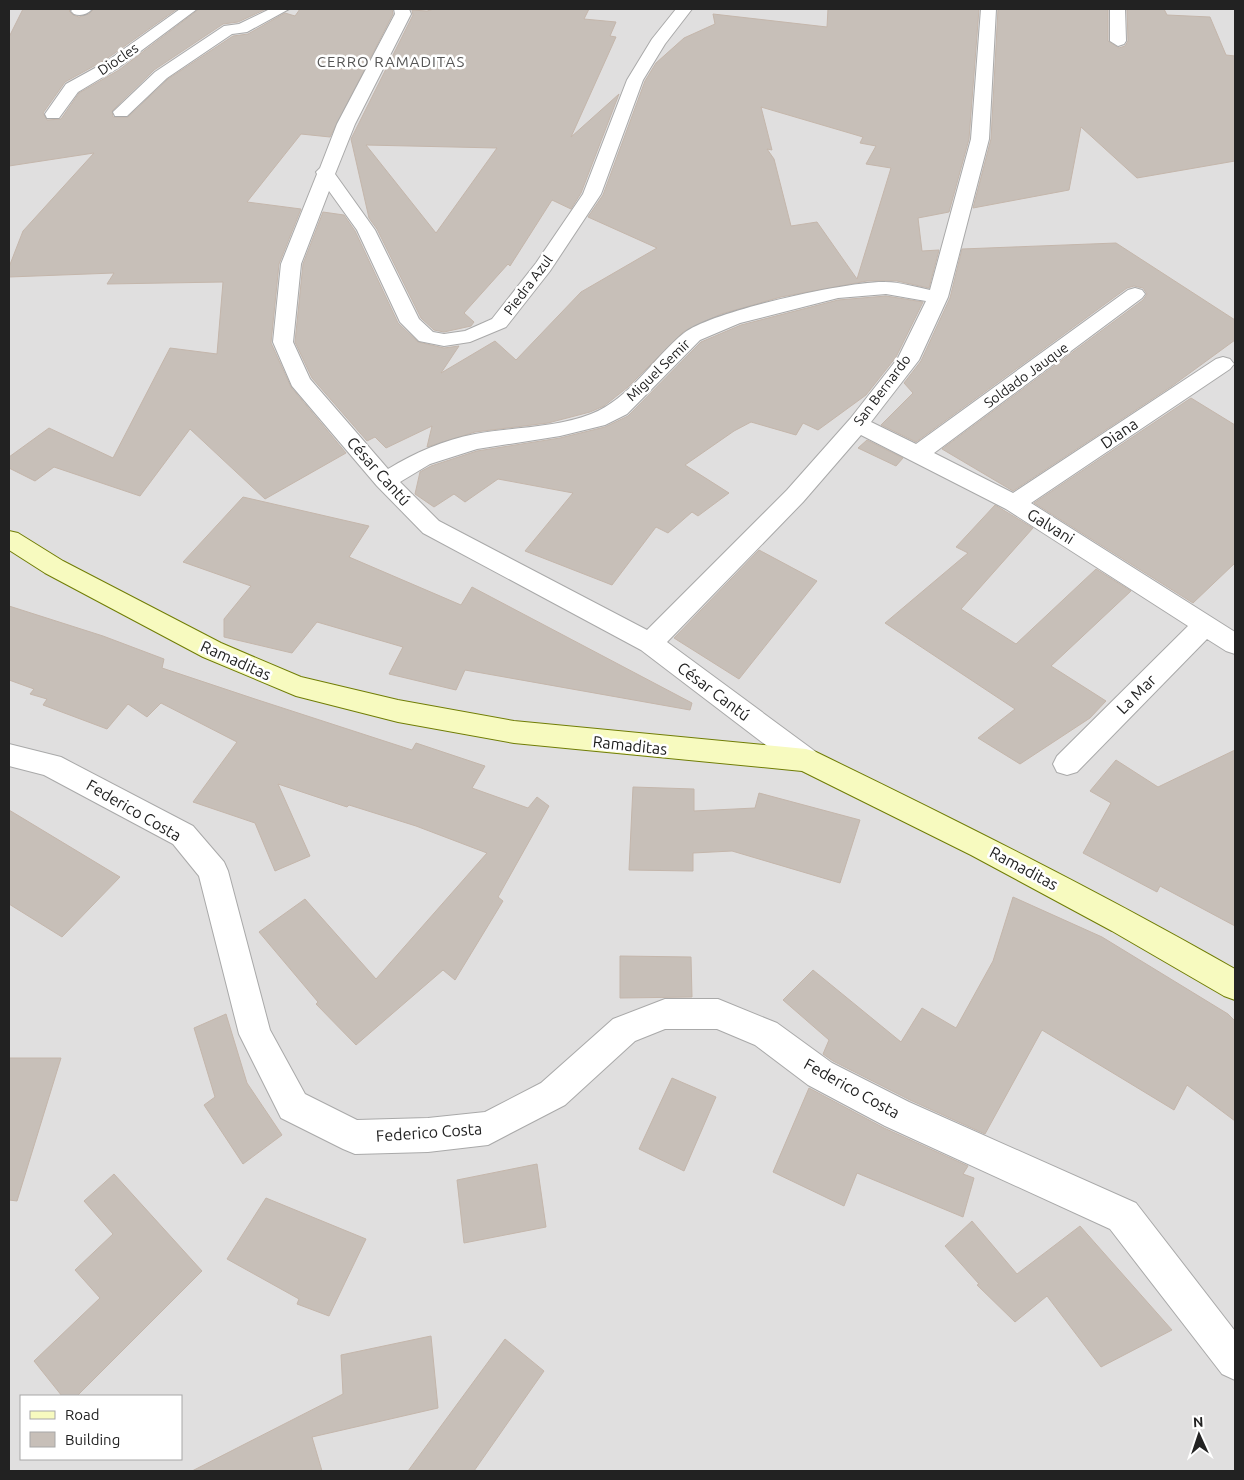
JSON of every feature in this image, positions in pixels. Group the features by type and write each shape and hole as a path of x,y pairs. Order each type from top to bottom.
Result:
{"street":[{"name":"Diocles","path":"52,114 72,88 112,65 189,9"},
{"path":"121,112 161,75 229,29 242,29 281,9"},
{"name":"César Cantú","path":"402,9 403,14 346,124 325,172 291,264 283,342 300,381 385,481 431,527 650,643 806,760"},
{"name":"Piedra Azul","path":"325,172 366,230 410,322 426,337 444,340 470,336 499,323 543,267 592,194 634,80 658,42 684,9"},
{"name":"San Bernardo","path":"650,643 795,496 858,424 908,360 938,297 980,139 989,9"},
{"path":"1117,9 1118,41"},
{"name":"Miguel Semir","path":"385,481 422,459 474,442 560,429 597,420 618,408 693,336 733,319 838,292 886,288 938,297"},
{"name":"Soldado Jauque","path":"917,455 1135,294"},
{"name":"Diana","path":"1014,503 1224,364"},
{"name":"Galvani","path":"858,424 1014,503 1235,644"},
{"name":"Ramaditas","path":"9,540 54,567 212,650 296,686 398,711 514,732 806,760 981,846 1124,921 1235,986"},
{"name":"La Mar","path":"1067,764 1206,624"},
{"name":"Federico Costa","path":"9,755 51,766 85,781 183,835 212,872 255,1034 293,1106 355,1137 428,1135 488,1128 554,1094 624,1030 665,1014 718,1014 766,1034 820,1074 897,1114 1123,1216 1235,1361"}],"shaded area":[{"path":"9,9 1235,9 1235,1471 9,1471"}],"building":[{"path":"23,9 71,9 69,11 73,15 79,17 89,14 94,9 177,9 105,60 65,82 43,113 47,120 61,119 79,93 119,70 199,9 266,9 238,22 223,24 154,70 112,111 113,117 128,117 168,79 233,36 248,34 285,13 295,16 300,9 392,9 393,14 330,137 301,134 247,202 301,209 279,264 271,343 291,387 346,453 265,499 190,429 140,496 54,467 35,481 9,468 9,457 49,428 113,458 170,348 217,354 223,282 107,284 114,273 9,277 9,267 23,231 94,153 9,166 9,37"},
{"path":"434,9 589,9 584,19 616,22 610,36 616,37 571,137 619,94 581,193 571,209 552,200 510,266 508,264 464,313 474,322 471,326 444,332 434,330 421,318 377,229 369,218 351,139 413,15 412,10 427,11","holes":["366,145 497,148 436,233"]},
{"path":"828,9 979,9 969,139 949,212 918,218 922,251 939,250 929,288 897,281 867,281 781,297 721,314 683,332 628,387 604,406 590,412 548,423 475,432 427,447 432,426 386,448 375,437 367,441 312,378 295,342 303,264 323,212 344,215 355,231 398,323 418,342 444,348 459,346 441,373 495,341 516,360 581,292 657,248 588,217 603,195 645,81 656,63 684,38 715,24 713,14 827,27","holes":["761,107 863,137 860,143 876,146 866,164 891,168 857,279 817,222 791,226 774,159 767,149 772,150"]},
{"path":"998,9 1108,9 1108,41 1119,48 1125,46 1128,41 1127,9 1164,9 1167,15 1210,17 1226,55 1235,56 1235,161 1137,178 1081,127 1069,190 973,208 991,139"},
{"path":"1116,243 1235,320 1235,340 1172,386 1013,491 942,449 1143,300 1147,294 1143,288 1134,286 1127,288 916,442 881,425 913,393 904,383 921,361 950,298 962,249"},
{"path":"886,296 923,302 896,357 866,395 818,430 803,423 796,435 751,422 734,431 685,465 729,493 698,516 692,512 668,533 656,527 612,585 525,551 573,493 498,479 465,502 454,494 434,507 415,494 420,472 431,466 477,451 560,438 605,427 628,416 701,342 741,325 838,300"},
{"path":"1191,398 1235,425 1235,563 1193,603 1034,503"},
{"path":"867,440 903,458 896,466 858,448"},
{"path":"243,497 369,526 349,557 461,605 472,587 692,703 690,710 465,670 456,690 389,674 403,647 317,622 292,653 224,637 224,619 251,586 183,562"},
{"path":"995,505 1033,528 961,609 1016,644 1096,569 1131,591 1051,666 1106,701 1090,718 1020,764 978,738 1015,709 885,623 968,553 956,547"},
{"path":"759,550 817,581 739,679 674,638"},
{"path":"9,606 103,636 164,659 162,668 412,750 416,743 485,766 472,788 528,808 537,797 549,806 498,897 503,901 455,980 443,970 356,1045 316,1004 318,1002 259,932 305,899 376,979 487,853 416,826 349,805 347,807 278,784 310,856 275,871 255,823 193,802 237,742 161,703 147,717 128,704 107,729 43,705 47,699 30,694 34,689 9,680"},
{"path":"1235,750 1235,926 1160,886 1157,892 1083,853 1111,803 1090,791 1116,760 1158,787"},
{"path":"633,787 694,789 694,811 755,808 759,793 860,820 840,883 732,851 693,853 693,871 629,870"},
{"path":"9,810 120,877 62,937 9,904"},
{"path":"1013,897 1102,937 1228,1014 1235,1021 1235,1121 1187,1085 1174,1110 1042,1030 985,1134 910,1100 833,1061 823,1054 829,1040 783,1000 813,970 901,1042 922,1008 956,1028 993,961"},
{"path":"620,956 691,957 692,997 620,998"},
{"path":"226,1014 247,1083 282,1135 243,1164 204,1105 215,1097 194,1028"},
{"path":"9,1058 61,1058 17,1201 9,1200"},
{"path":"672,1078 716,1097 684,1171 639,1149"},
{"path":"809,1088 884,1128 968,1166 963,1174 974,1178 963,1217 857,1173 844,1206 773,1172"},
{"path":"537,1164 546,1227 464,1243 457,1180"},
{"path":"114,1174 202,1271 78,1395 61,1395 34,1361 100,1298 75,1270 113,1234 84,1201"},
{"path":"266,1198 366,1239 329,1316 297,1304 299,1299 227,1259"},
{"path":"972,1221 1017,1274 1080,1226 1172,1330 1101,1367 1047,1296 1015,1322 977,1285 979,1284 945,1246"},
{"path":"431,1336 438,1408 312,1437 322,1471 192,1471 343,1394 341,1355"},
{"path":"505,1339 544,1371 474,1471 408,1471"}],"district":[{"name":"CERRO RAMADITAS","path":"391,62"}]}
